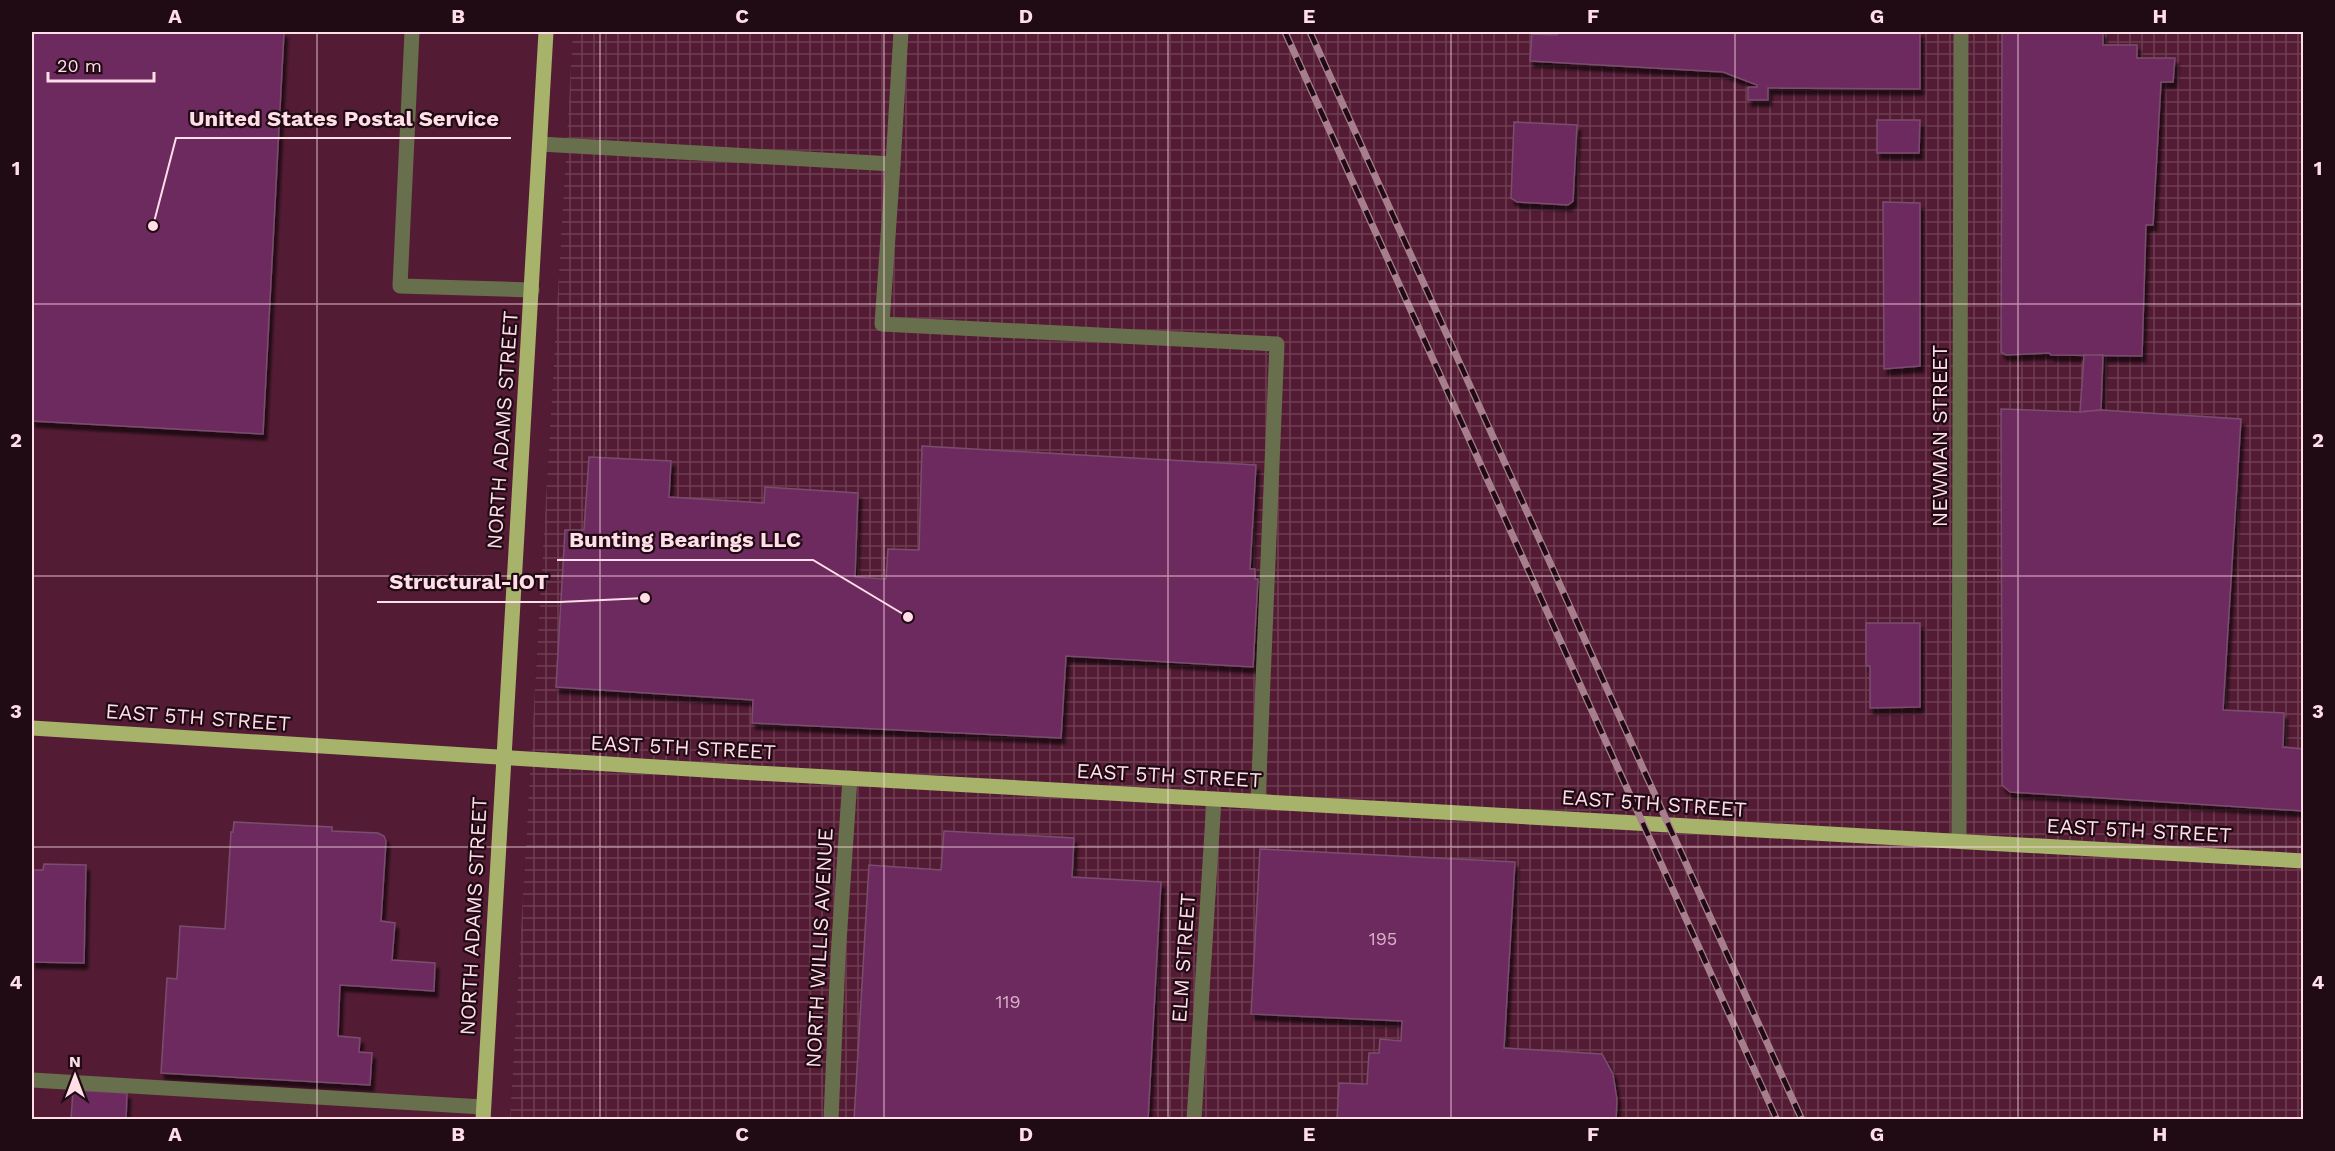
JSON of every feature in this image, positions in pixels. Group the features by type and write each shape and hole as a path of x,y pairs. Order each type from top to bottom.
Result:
{"main road":[{"name":"NORTH ADAMS STREET","path":"483,1113 546,32"},
{"name":"EAST 5TH STREET","path":"32,728 850,778 2304,861"}],"street":[{"path":"412,32 400,286 532,290"},
{"path":"901,32 882,324 1277,344 1258,801"},
{"name":"NEWMAN STREET","path":"1959,841 1961,32"},
{"path":"540,144 893,164"},
{"name":"NORTH WILLIS AVENUE","path":"831,1119 838,957 850,778"},
{"name":"ELM STREET","path":"1194,1119 1214,799"},
{"path":"32,1080 483,1113"}],"shaded area":[{"path":"32,32 573,32 510,1119 32,1119"},
{"path":"573,32 2303,32 2303,1119 510,1120"}],"building":[{"path":"32,32 284,32 263,434 32,421"},
{"path":"1557,32 1920,32 1920,89 1768,88 1768,100 1748,100 1748,87 1757,87 1757,85 1723,72 1530,61 1532,34 1557,35"},
{"path":"2002,32 2103,32 2103,45 2137,45 2137,58 2175,58 2173,82 2161,82 2153,225 2146,225 2142,356 2051,355 2049,353 2006,355 2001,352"},
{"path":"1877,120 1920,120 1919,153 1877,153"},
{"path":"1514,122 1577,125 1573,201 1568,205 1517,202 1511,198"},
{"path":"1883,202 1920,203 1920,366 1884,369"},
{"path":"2084,355 2103,355 2101,410 2080,412"},
{"path":"2001,409 2080,412 2101,410 2241,419 2223,710 2284,713 2283,747 2304,749 2304,811 2010,792 2002,785"},
{"path":"922,446 1256,465 1250,569 1255,569 1255,579 1258,579 1253,667 1066,656 1061,738 752,723 753,700 556,687 565,530 584,530 589,457 671,461 669,497 764,503 765,487 858,493 855,577 886,579 888,549 919,550"},
{"path":"1866,623 1920,623 1920,707 1870,708 1870,666 1866,666"},
{"path":"234,822 332,827 332,831 378,833 384,836 386,841 381,921 395,923 392,960 435,963 434,991 340,985 338,1036 360,1038 359,1052 372,1053 370,1085 161,1073 167,978 177,979 180,926 225,929 231,832 233,832"},
{"path":"944,831 1074,838 1072,877 1161,882 1148,1120 854,1120 869,865 941,870"},
{"path":"1260,849 1515,862 1504,1048 1602,1054 1613,1074 1617,1100 1616,1120 1337,1120 1339,1083 1367,1084 1369,1053 1379,1053 1380,1039 1401,1041 1402,1021 1251,1014"},
{"path":"44,864 86,865 84,963 32,962 32,870 43,870"},
{"path":"73,1090 127,1093 126,1120 71,1120"}],"railway":[{"path":"1285,32 1777,1120"},
{"path":"1310,32 1802,1120"}],"place":[{"name":"United States Postal Service","path":"153,226"},
{"name":"Structural-IOT","path":"645,598"},
{"name":"Bunting Bearings LLC","path":"908,617"}]}
